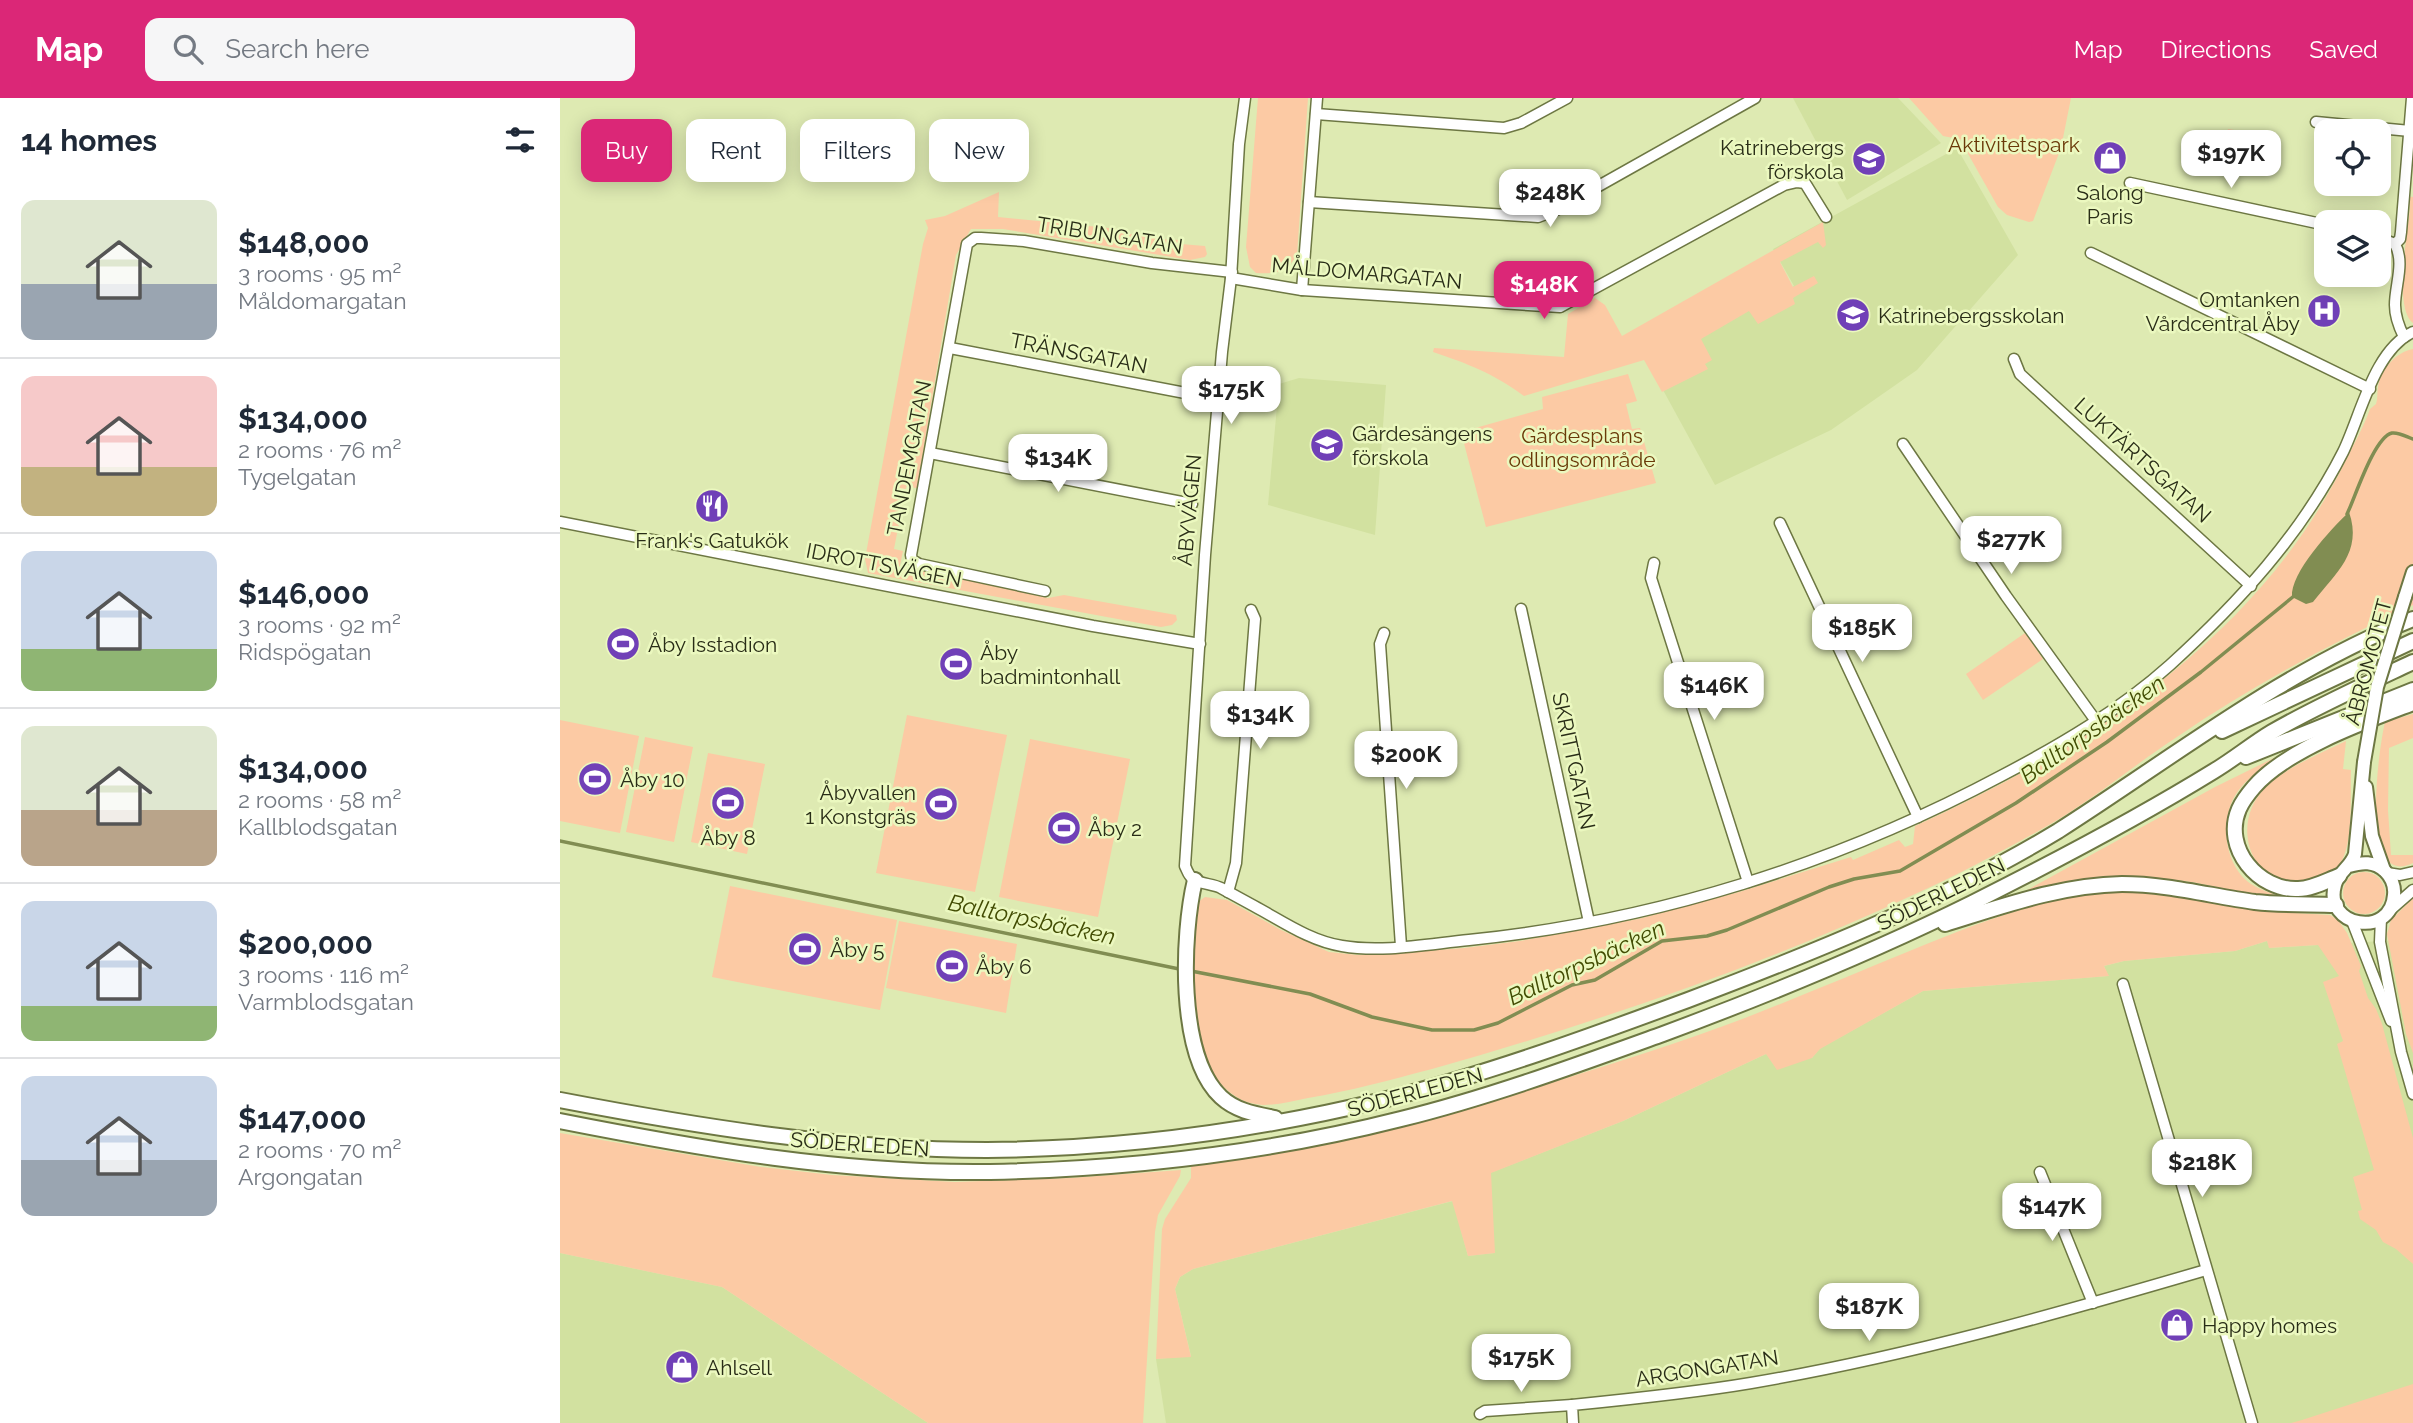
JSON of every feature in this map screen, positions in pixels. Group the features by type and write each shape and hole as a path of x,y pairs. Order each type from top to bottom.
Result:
{"highway":[{"path":"2180,751 2235,713 2319,663 2413,619"},
{"path":"2180,751 2413,641"},
{"path":"2216,770 2268,734 2413,662"},
{"path":"2216,770 2413,690"},
{"path":"2344,871 2300,889 2270,884 2258,876 2242,855 2235,833 2239,810 2255,786 2271,771 2332,736 2413,703"},
{"name":"SÖDERLEDEN","path":"560,1100 781,1137 917,1148 988,1150 1153,1140 1287,1120 1386,1099 1470,1076 1599,1032 1787,962 1930,898 2028,849 2180,751"},
{"name":"SÖDERLEDEN","path":"560,1121 674,1144 790,1161 988,1172 1156,1162 1231,1153 1326,1136 1400,1119 1517,1085 1772,993 1902,937 2073,851 2216,770"},
{"path":"1195,880 1188,915 1186,969 1193,1037 1202,1067 1215,1090 1229,1103 1247,1112 1287,1120"},
{"path":"1902,937 2031,898 2073,888 2121,884 2165,887 2269,903 2336,905"}],"main road":[{"name":"ÅBROMOTET","path":"2336,905 2334,887 2357,844 2357,817 2364,762 2377,687 2413,572"},
{"name":"ÅBROMOTET","path":"2364,762 2372,836 2394,888 2392,905 2385,915"},
{"path":"2344,871 2367,863 2385,871"},
{"path":"2336,905 2345,918 2352,922 2367,924 2385,915"}],"street":[{"name":"ÅBYVÄGEN","path":"1195,880 1189,875 1185,863 1210,491 1245,98"},
{"path":"1301,290 1317,98"},
{"path":"1316,114 1504,128 1521,123 1567,98"},
{"path":"1310,202 1538,217 1755,98"},
{"path":"2395,244 2400,239 2412,98"},
{"path":"2391,129 2410,131"},
{"name":"MÅLDOMARGATAN","path":"1231,275 1301,290 1560,307 1784,185 1797,181 1805,183 1826,217"},
{"path":"2130,183 2314,222"},
{"name":"TRIBUNGATAN","path":"981,238 1024,241 1231,275"},
{"name":"TANDEMGATAN","path":"981,238 967,244 911,549 912,560 954,573 1045,591"},
{"path":"1195,880 1228,892 1325,943 1346,947 1401,946 1496,937 1589,922 1666,905 1748,882 1856,845 2028,762 2096,721 2158,675 2212,627 2286,544 2326,484 2343,452 2384,358 2390,348 2410,336 2395,308 2400,267 2399,254 2395,244 2391,242"},
{"path":"2091,254 2370,389"},
{"name":"TRÄNSGATAN","path":"950,348 1201,396"},
{"name":"LUKTÄRTSGATAN","path":"2014,359 2020,374 2251,586"},
{"path":"1903,444 2006,596 2096,721"},
{"path":"929,453 1192,504"},
{"name":"IDROTTSVÄGEN","path":"560,522 1093,626 1200,644"},
{"path":"1780,523 1918,817"},
{"path":"1654,563 1651,578 1748,882"},
{"name":"SKRITTGATAN","path":"1521,608 1589,922"},
{"path":"1228,892 1233,883 1237,851 1255,619 1251,610"},
{"path":"1384,632 1380,644 1401,946"},
{"path":"2385,871 2400,875 2413,872"},
{"path":"2401,1052 2380,942 2385,915 2413,890"},
{"path":"2352,922 2401,1052 2413,1094"},
{"path":"2123,984 2252,1423"},
{"path":"2040,1172 2093,1303"},
{"name":"ARGONGATAN","path":"1479,1414 1485,1411 1572,1405 1753,1383 1920,1348 2093,1303 2206,1270"},
{"path":"1572,1405 1573,1423"}],"shaded area":[{"name":"Katrinebergs förskola","path":"1793,98 1898,98 1941,143 1847,200"},
{"name":"Katrinebergsskolan","path":"1957,148 2018,255 1917,370 1831,430 1715,485 1663,390 1687,344 1794,286 1773,249"},
{"name":"Gärdesängens förskola","path":"1299,378 1386,385 1375,535 1268,505 1279,384"},
{"path":"2349,512 2353,539 2345,561 2313,602 2306,604 2292,597 2293,587 2304,564"},
{"path":"2413,917 2413,1423 1166,1423 1156,1359 1191,1356 1175,1289 1180,1277 1193,1269 1453,1201 1468,1256 1494,1253 1490,1173 1623,1121 1766,1054 1812,1058 1819,1049 1923,991 2108,976 2104,966 2124,961 2235,951 2267,941 2270,948 2397,940"},
{"path":"560,1253 722,1287 928,1423 560,1423"}],"green space":[{"path":"1258,98 1308,98 1297,255 1285,268 1269,273 1256,273 1250,267 1246,247"},
{"name":"Aktivitetspark","path":"1909,98 2071,98 2061,148 2033,221 2007,215 1998,207 1967,152 1969,141 1943,136"},
{"path":"2228,129 2240,131 2236,148 2224,146"},
{"path":"999,192 998,217 1129,230 1129,234 1154,235 1156,239 1181,240 1181,244 1205,246 1207,254 1205,257 1190,260 1003,229 971,229 956,255 917,488 906,487 894,549 903,551 900,565 911,570 917,568 1048,598 1064,595 1176,615 1177,620 1172,625 1161,627 868,573 865,559 928,228 925,220 945,216"},
{"path":"2407,196 2413,197 2413,323 2407,315 2403,286 2410,207"},
{"path":"1823,222 1826,245 1823,248 1818,242 1780,262 1793,287 1814,276 1818,283 1793,298 1795,304 1758,324 1749,311 1701,339 1712,360 1705,364 1708,369 1662,392 1644,360 1524,396 1481,370 1433,352 1434,348 1564,357 1568,314 1595,298 1605,305 1622,336"},
{"path":"2413,349 2413,605 2352,634 2234,700 2075,809 2025,839 1929,888 1736,970 1554,1033 1355,1089 1263,1105 1238,1098 1218,1080 1206,1059 1198,1035 1192,981 1194,905 1205,897 1227,900 1281,930 1329,952 1385,954 1520,941 1638,919 1739,892 1851,857 1853,860 1899,840 1905,847 1913,844 1915,826 2042,761 2103,723 2161,682 2214,635 2263,584 2307,528 2343,466 2370,409 2376,404 2378,387 2386,368 2395,358"},
{"name":"Gärdesplans odlingsområde","path":"1628,374 1637,401 1626,404 1632,429 1640,428 1656,483 1486,527 1461,432 1543,409 1542,397"},
{"path":"2025,633 2043,659 1983,700 1966,674"},
{"path":"2413,714 2413,738 2389,748 2388,810 2391,855 2413,855 2413,863 2396,866 2385,856 2378,837 2376,812 2379,758 2385,722"},
{"name":"Åbyvallen 1 Konstgräs","path":"907,715 1007,735 975,892 876,873"},
{"name":"Åby 10","path":"560,720 639,736 620,833 560,821"},
{"path":"645,737 693,747 674,842 626,832"},
{"name":"Åby 2","path":"1030,739 1130,759 1098,917 999,897"},
{"path":"2346,741 2343,769 2351,770 2351,806 2344,856 2337,867 2316,879 2295,883 2277,879 2263,869 2253,855 2248,839 2248,820 2254,802 2267,786 2285,772"},
{"name":"Åby 8","path":"708,753 765,764 747,854 691,842"},
{"path":"2284,753 2254,775 2238,791 2228,814 2226,827 2230,853 2242,876 2251,884 2281,897 2184,881 2144,878 2087,880 2028,892 2027,890 2215,787"},
{"path":"2364,872 2379,878 2385,893 2379,908 2364,914 2349,908 2343,893 2349,878"},
{"name":"Åby 5","path":"730,886 897,920 880,1010 712,977"},
{"path":"2108,891 2163,893 2277,912 2330,915 2338,920 2347,933 2361,966 2359,971 2368,998 2382,1024 2413,1138 2413,1264 2383,1242 2376,1230 2360,1219 2358,1211 2362,1210 2353,1177 2374,1170 2337,1044 2343,1041 2323,982 2339,976 2318,945 2269,948 2267,941 2235,951 2124,961 2104,966 2109,976 1923,991 1820,1049 1812,1058 1777,1070 1766,1054 1623,1121 1491,1173 1495,1253 1468,1256 1452,1201 1193,1269 1180,1277 1175,1289 1191,1357 1156,1359 1162,1229 1165,1219 1191,1178 1191,1166 1331,1143 1423,1121 1515,1094 1722,1026 1984,922 2032,906"},
{"path":"2413,898 2413,1053 2406,1034 2387,934 2391,920"},
{"name":"Åby 6","path":"899,921 1017,944 1006,1013 886,988"},
{"path":"560,1133 761,1167 832,1175 955,1182 1070,1178 1181,1170 1158,1215 1155,1232 1143,1423 928,1423 722,1287 560,1253"},
{"path":"2413,1384 2413,1423 2291,1423 2302,1420"}],"waterway":[{"name":"Balltorpsbäcken","path":"2347,514 2372,456 2385,437 2395,433 2413,439"},
{"name":"Balltorpsbäcken","path":"1191,971 1310,994 1372,1017 1432,1030 1474,1030 1498,1023 1572,985 1595,980 1662,941 1707,936 1829,887 1854,879 1900,871 2016,803 2107,742 2201,672 2294,596"},
{"name":"Balltorpsbäcken","path":"560,841 1184,970"}],"place":[{"name":"Salong Paris","path":"2110,158"},
{"name":"Katrinebergs förskola","path":"1869,159"},
{"name":"Omtanken Vårdcentral Åby","path":"2324,311"},
{"name":"Katrinebergsskolan","path":"1853,315"},
{"name":"Gärdesängens förskola","path":"1327,445"},
{"name":"Frank's Gatukök","path":"712,506"},
{"name":"Åby Isstadion","path":"623,644"},
{"name":"Åby badmintonhall","path":"956,664"},
{"name":"Åby 10","path":"595,779"},
{"name":"Åby 8","path":"728,803"},
{"name":"Åbyvallen 1 Konstgräs","path":"941,804"},
{"name":"Åby 2","path":"1064,828"},
{"name":"Åby 5","path":"805,949"},
{"name":"Åby 6","path":"952,966"},
{"name":"Happy homes","path":"2177,1325"},
{"name":"Ahlsell","path":"682,1367"}]}
